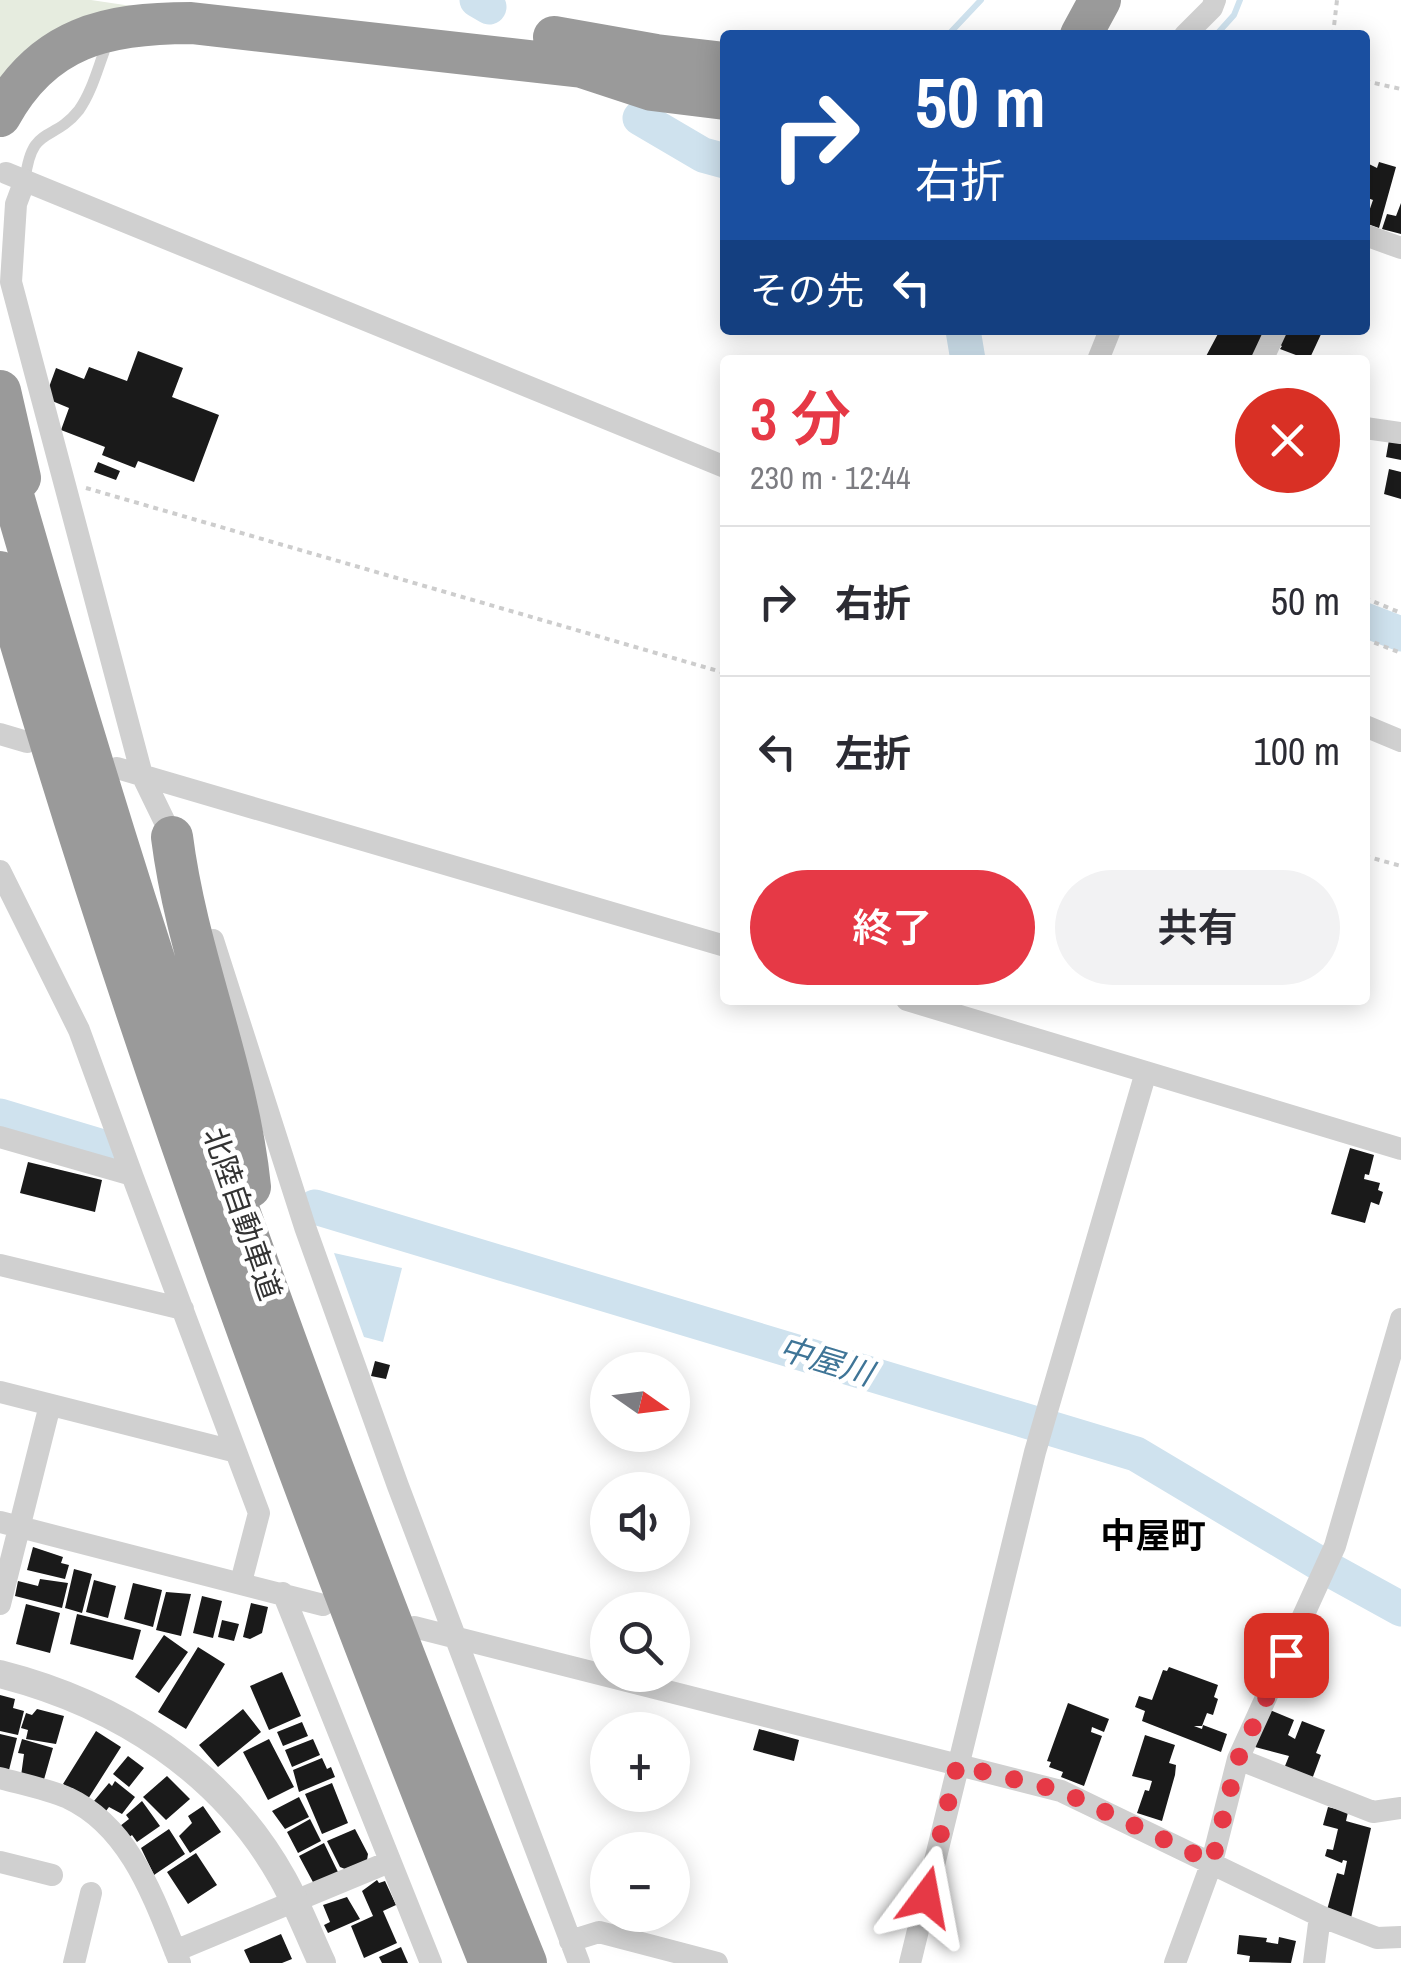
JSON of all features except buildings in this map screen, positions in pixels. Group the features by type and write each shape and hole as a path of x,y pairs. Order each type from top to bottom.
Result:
{"highway":[{"path":"216,0 582,54 720,81"},
{"path":"1084,30 1100,0"},
{"path":"1112,30 1126,0"},
{"path":"0,116 30,72 56,52 84,36 155,23 720,62"},
{"path":"582,54 654,37 720,45"},
{"path":"582,54 652,90 720,98"},
{"path":"0,391 39,550 109,789 126,873"},
{"name":"北陸自動車道","path":"0,450 126,873 258,1264 386,1612 526,1963"},
{"name":"北陸自動車道","path":"0,572 107,919 254,1348 353,1618 490,1963"},
{"path":"172,837 178,887 244,1130 258,1264"}],"street":[{"path":"1189,30 1215,0"},
{"path":"717,1963 598,1932 574,1952 311,1246 196,887 142,774 11,282 16,177 720,465"},
{"path":"1370,237 1401,248"},
{"path":"1370,429 1401,434"},
{"path":"1370,728 1401,741"},
{"path":"0,734 27,742"},
{"path":"117,768 720,945"},
{"path":"0,871 79,1030 259,1514 241,1582"},
{"path":"925,1005 1401,1149"},
{"path":"910,1963 1035,1452 1146,1072"},
{"path":"0,1137 132,1175"},
{"path":"0,1265 183,1309"},
{"path":"1175,1963 1212,1862 1238,1759 1335,1546 1401,1320"},
{"path":"0,1392 233,1451"},
{"path":"0,1604 10,1524 50,1405"},
{"path":"10,1524 323,1606"},
{"path":"283,1593 431,1963"},
{"path":"414,1626 1061,1791 1320,1916 1377,1938 1401,1937"},
{"path":"0,1674 95,1706 173,1752 248,1827 295,1902 322,1963"},
{"path":"1238,1759 1374,1812 1401,1808"},
{"path":"0,1778 70,1799 111,1830 141,1874 177,1957 389,1862"},
{"path":"0,1862 52,1875"},
{"path":"74,1963 92,1893"},
{"path":"1314,1963 1320,1916"}],"lane":[{"path":"16,177 41,136 68,122 81,107 104,52"}],"path":[{"path":"1334,30 1337,0"},
{"path":"1370,82 1401,89"},
{"path":"64,481 720,672"},
{"path":"1370,600 1401,613"},
{"path":"1370,641 1401,654"},
{"path":"1370,857 1401,866"}],"shaded area":[{"path":"0,0 91,0 145,8 0,88"}],"water":[{"path":"334,1253 402,1268 383,1342 364,1337"}],"waterway":[{"path":"477,0 489,7"},
{"path":"953,30 981,0"},
{"path":"1220,30 1234,15 1240,0"},
{"path":"640,118 703,155 720,160"},
{"path":"964,335 967,355"},
{"path":"1370,622 1401,634"},
{"name":"中屋川","path":"0,1116 113,1150"},
{"name":"中屋川","path":"315,1207 1136,1454 1317,1562"},
{"name":"中屋川","path":"1332,1571 1401,1609"}],"district":[{"name":"中屋町","path":"1153,1536"}],"route":[{"path":"926,1897 957,1765 1061,1791 1212,1862 1238,1759 1286,1655"}]}
